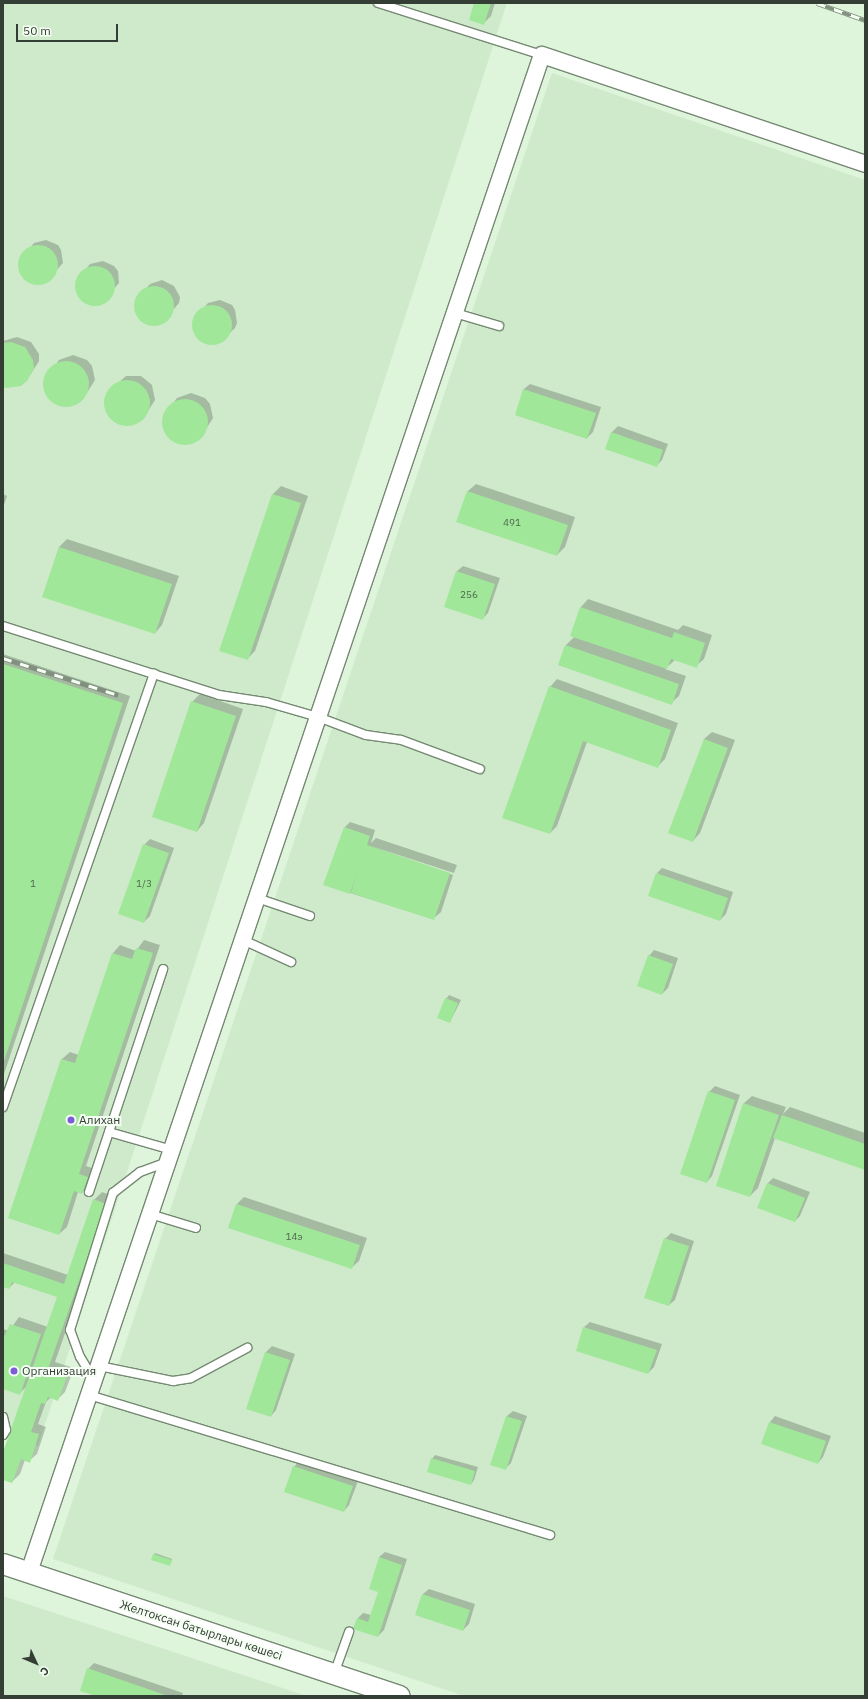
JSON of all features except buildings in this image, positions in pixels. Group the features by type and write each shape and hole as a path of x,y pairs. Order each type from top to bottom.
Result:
{"street":[{"path":"29,1572 542,56 865,164"},
{"name":"Желтоксан батырлары көшесі","path":"3,1564 400,1696"}],"lane":[{"path":"378,3 542,56"},
{"path":"455,313 499,326"},
{"path":"3,626 219,695 266,702 318,717 366,735 401,740 480,769"},
{"path":"3,1107 154,674"},
{"path":"257,898 310,916"},
{"path":"243,940 291,962"},
{"path":"89,1192 164,969"},
{"path":"109,1132 170,1156"},
{"path":"170,1156 140,1172 113,1193 70,1330 80,1357 94,1381 550,1534"},
{"path":"150,1214 196,1228"},
{"path":"94,1381 174,1381 191,1378 247,1348"},
{"path":"3,1417 6,1430 3,1435"},
{"path":"334,1674 349,1632"}],"shaded area":[{"path":"3,3 507,3 38,1446 3,1433"},
{"path":"552,73 865,180 865,1696 464,1696 53,1559"},
{"path":"3,1596 307,1696 3,1696"}],"railway":[{"path":"817,3 865,20"},
{"path":"3,658 118,695"}],"place":[{"name":"Алихан","path":"71,1120"},
{"name":"Организация","path":"14,1371"}]}
